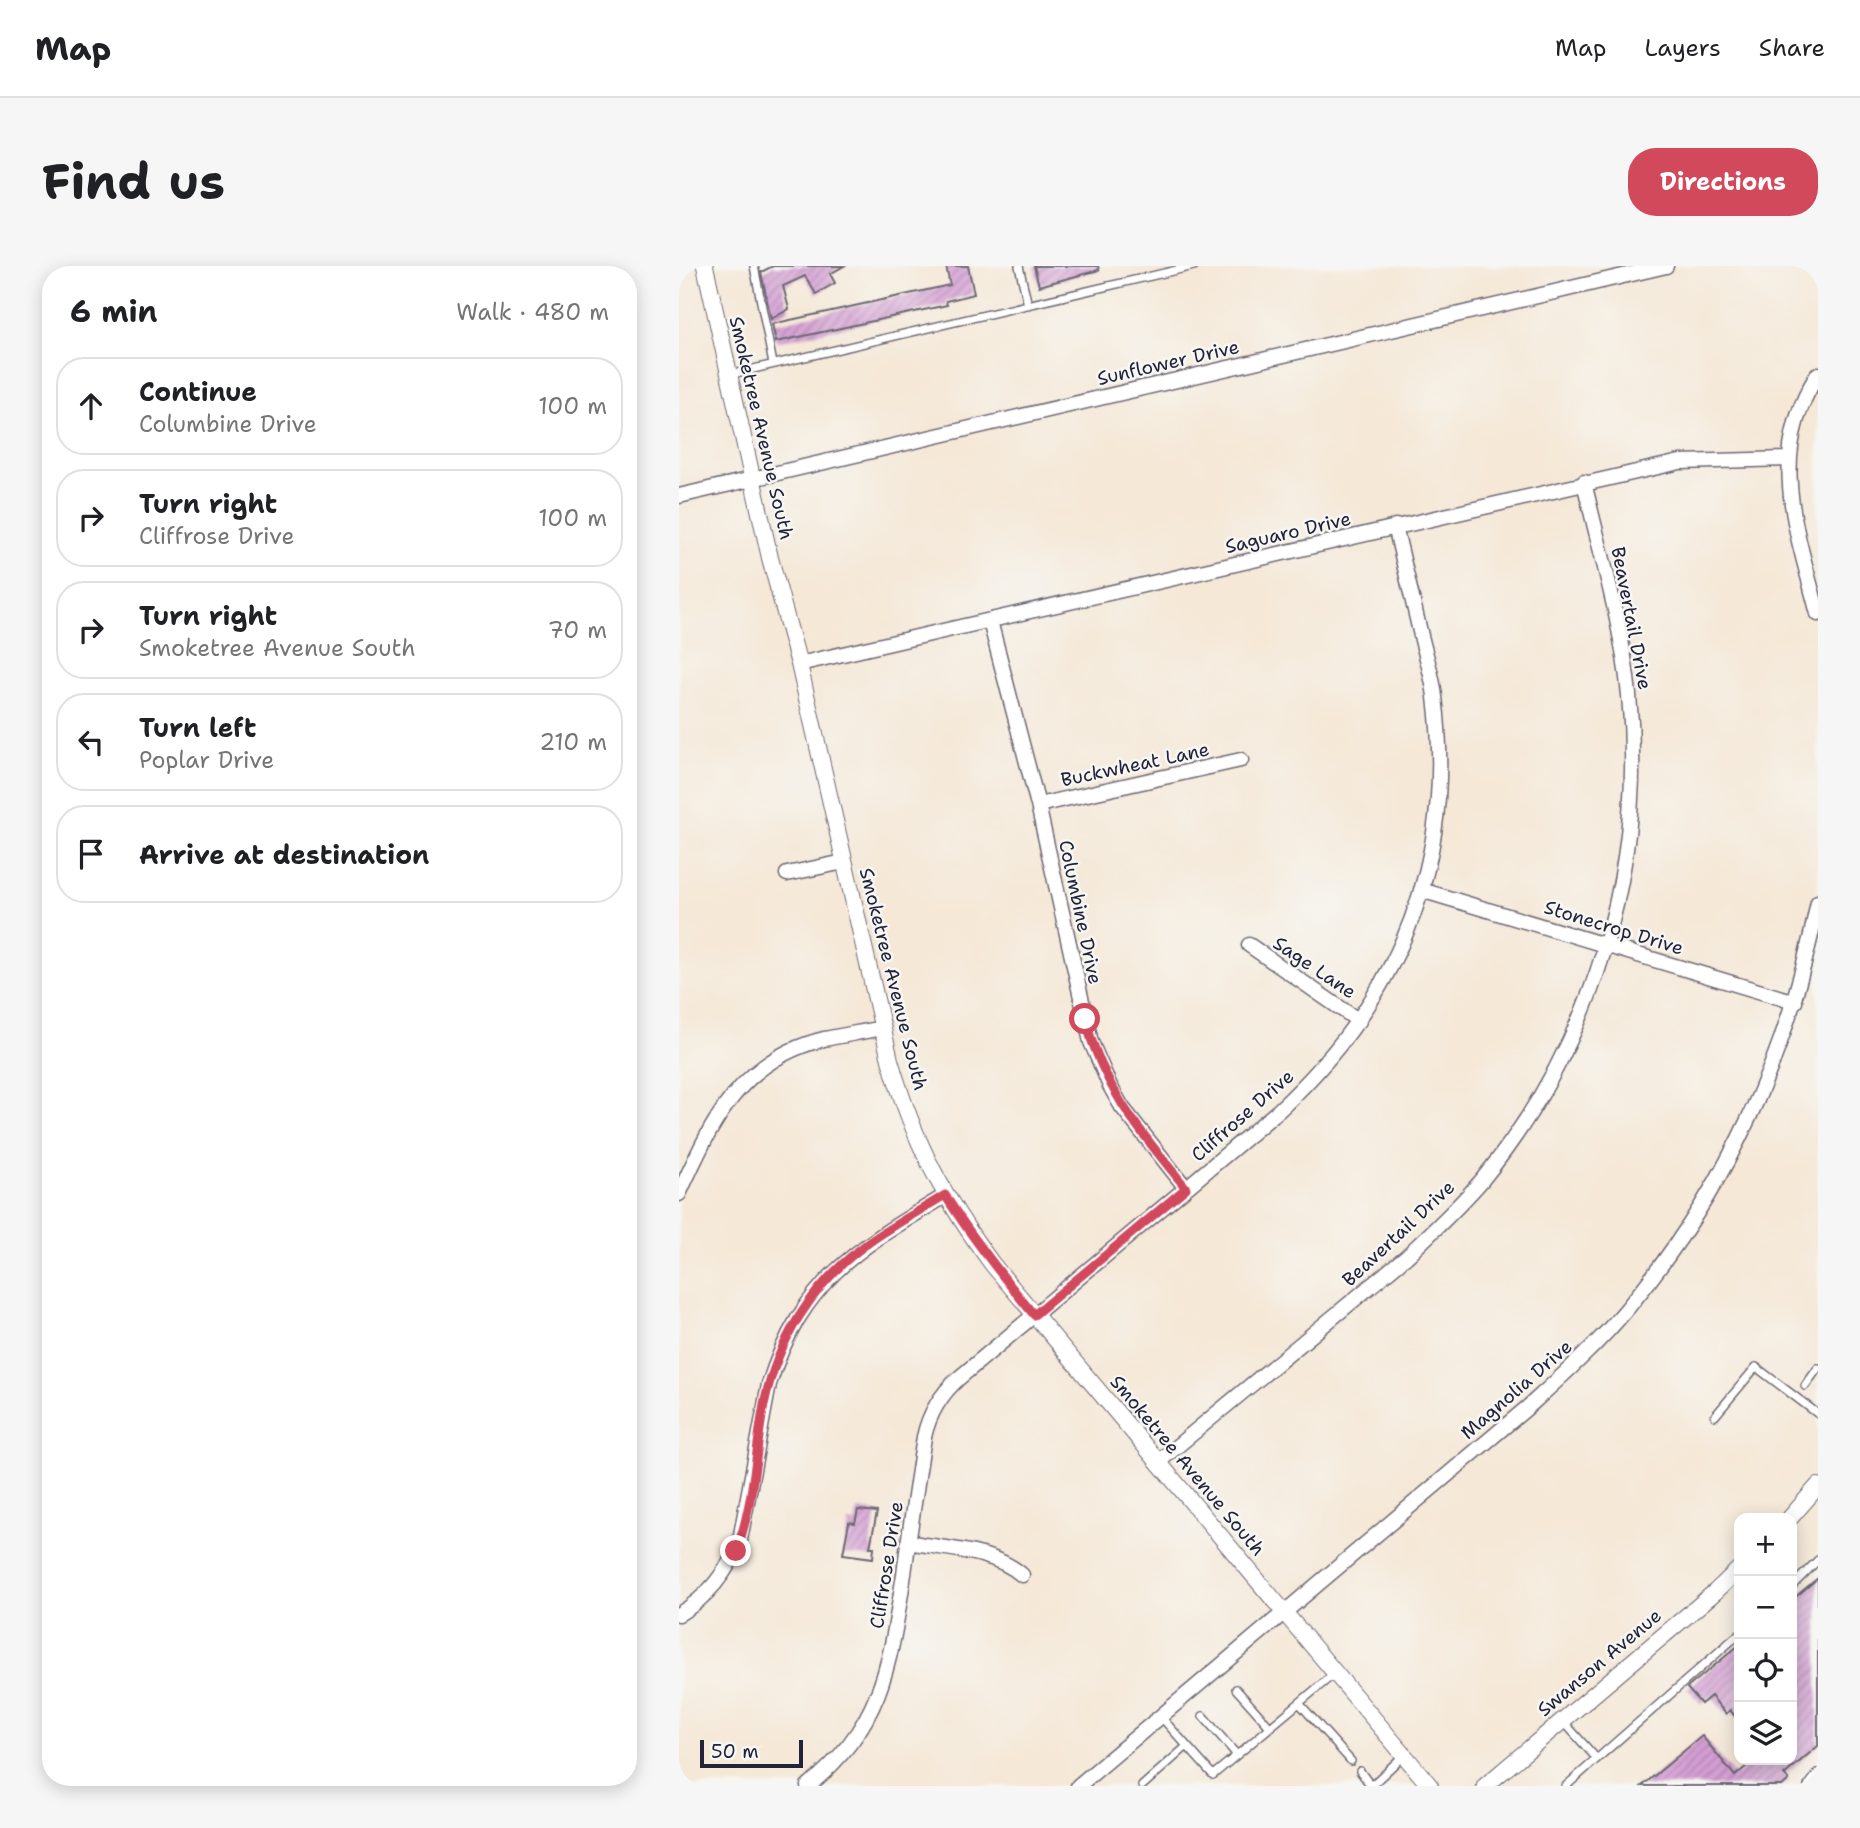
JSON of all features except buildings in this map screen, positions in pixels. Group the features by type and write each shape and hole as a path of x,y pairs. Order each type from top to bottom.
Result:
{"street":[{"name":"Smoketree Avenue South","path":"705,266 769,558 799,664 883,1028 903,1104 920,1147 965,1228 993,1265 1430,1786"},
{"name":"Sunflower Drive","path":"679,496 1666,266"},
{"path":"1818,374 1806,394 1798,416 1789,458 1788,485 1818,614"},
{"name":"Saguaro Drive","path":"799,664 1680,462 1789,458"},
{"name":"Beavertail Drive","path":"1158,1462 1407,1256 1445,1220 1481,1181 1513,1140 1566,1050 1587,1002 1607,945 1627,850 1632,799 1632,746 1629,694 1621,642 1584,482"},
{"name":"Cliffrose Drive","path":"808,1786 846,1750 876,1702 892,1648 924,1437 936,1404 952,1384 1307,1085 1359,1021 1396,958 1422,890 1432,848 1438,809 1439,732 1435,693 1395,526"},
{"name":"Columbine Drive","path":"990,621 1038,805 1085,1019 1100,1065 1122,1107 1186,1188"},
{"name":"Buckwheat Lane","path":"1038,805 1241,760"},
{"path":"787,874 845,862"},
{"name":"Stonecrop Drive","path":"1422,890 1794,1002"},
{"name":"Magnolia Drive","path":"1078,1786 1528,1407 1578,1361 1625,1312 1667,1259 1705,1203 1738,1144 1766,1082 1794,1002 1808,953 1818,902"},
{"name":"Sage Lane","path":"1249,945 1359,1021"},
{"path":"679,1194 716,1118 734,1094 757,1073 782,1056 809,1044 883,1028"},
{"path":"679,1614 702,1597 718,1580 731,1561 740,1540 769,1384 794,1324 819,1288 849,1257 945,1195"},
{"path":"1794,1513 1818,1486"},
{"path":"908,1542 992,1558 1008,1564 1022,1575"},
{"name":"Swanson Avenue","path":"1485,1786 1734,1574"}],"lane":[{"path":"754,266 773,364"},
{"path":"1019,266 1028,305"},
{"path":"729,375 1194,266"},
{"path":"1715,1416 1756,1367 1818,1414"},
{"path":"1805,1386 1818,1368"},
{"path":"1797,1581 1818,1560"},
{"path":"1566,1786 1734,1638"},
{"path":"1160,1716 1213,1775 1335,1673"},
{"path":"1236,1689 1271,1727"},
{"path":"1299,1703 1351,1761"},
{"path":"1203,1716 1237,1755"},
{"path":"1563,1720 1597,1759"},
{"path":"1142,1786 1187,1746"},
{"path":"1360,1771 1371,1786 1404,1756"},
{"path":"1808,1786 1818,1773"}],"route":[{"path":"736,1551 743,1529 764,1405 776,1363 794,1324 806,1306 819,1288 849,1257 945,1195 965,1228 1034,1315 1186,1188 1122,1107 1100,1065 1085,1019"}]}
